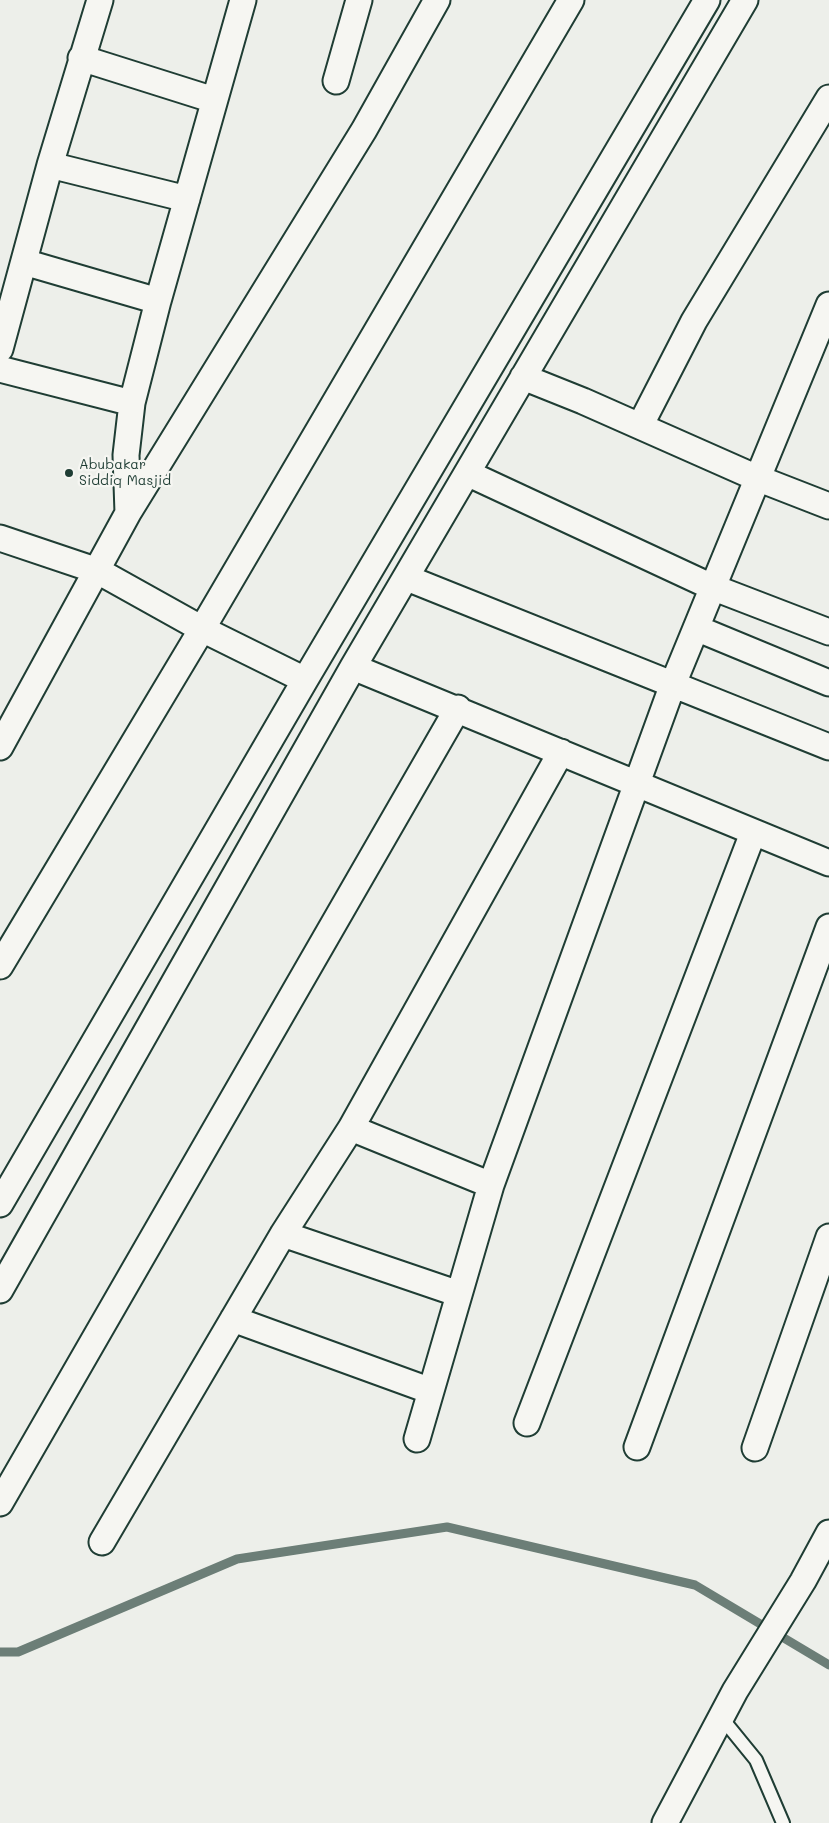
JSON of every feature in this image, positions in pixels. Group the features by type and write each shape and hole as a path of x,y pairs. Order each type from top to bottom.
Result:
{"street":[{"path":"0,349 50,165 100,0"},
{"path":"128,513 126,456 132,402 158,301 242,0"},
{"path":"336,81 359,0"},
{"path":"0,747 98,571 128,513 364,130 437,0"},
{"path":"0,966 202,629 570,0"},
{"path":"0,1204 305,680 707,0"},
{"path":"0,1290 353,666 407,578 745,0"},
{"path":"81,58 214,100"},
{"path":"640,426 694,321 829,98"},
{"path":"50,165 187,199"},
{"path":"24,262 158,301"},
{"path":"417,1439 491,1185 638,785 673,684 829,305"},
{"path":"0,369 132,402"},
{"path":"523,377 757,478 829,506"},
{"path":"467,473 712,587 829,632"},
{"path":"0,538 98,571 202,629 305,680"},
{"path":"407,578 829,747"},
{"path":"696,628 829,683"},
{"path":"353,666 829,863"},
{"path":"0,1503 458,708"},
{"path":"102,1542 283,1234 351,1128 561,752"},
{"path":"527,1423 754,833"},
{"path":"637,1447 829,927"},
{"path":"351,1128 491,1185"},
{"path":"283,1234 459,1294"},
{"path":"755,1448 829,1237"},
{"path":"233,1319 431,1391"},
{"path":"665,1823 734,1691 803,1580 829,1533"}],"lane":[{"path":"721,1716 756,1760 783,1823"}],"waterway":[{"path":"0,1652 18,1652 237,1559 447,1527 695,1585 829,1665"}],"place":[{"name":"Abubakar Siddiq Masjid","path":"69,473"}]}
